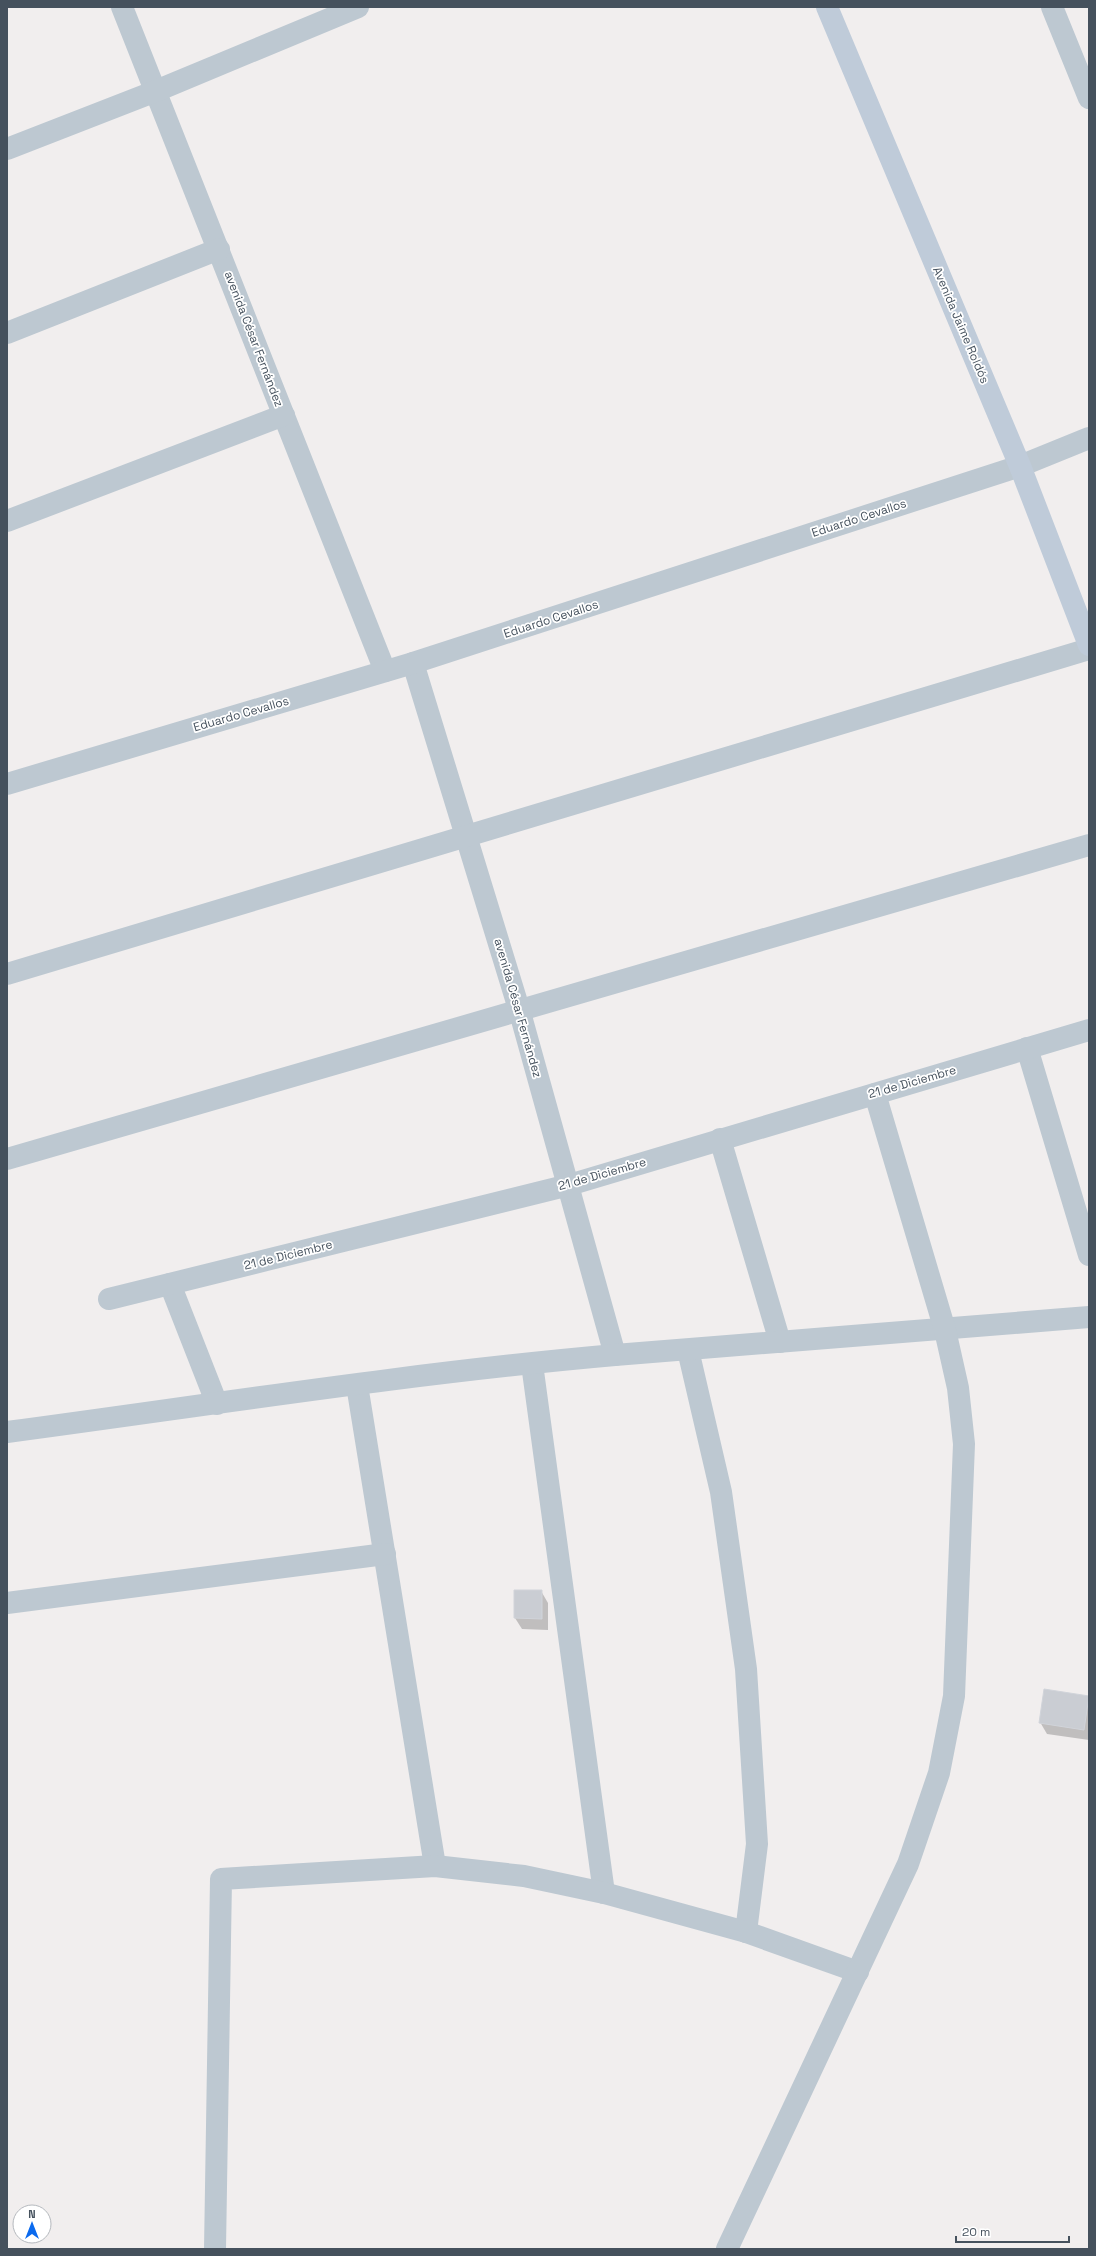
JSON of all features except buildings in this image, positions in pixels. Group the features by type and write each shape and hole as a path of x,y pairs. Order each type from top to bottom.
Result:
{"street":[{"name":"avenida César Fernández","path":"122,7 219,249 385,672"},
{"path":"7,149 156,91 358,7"},
{"name":"Avenida Jaime Roldós","path":"827,7 1020,466 1089,645"},
{"path":"1052,7 1089,98"},
{"path":"7,333 219,249"},
{"path":"7,521 284,415"},
{"name":"Eduardo Cevallos","path":"7,784 385,672 1020,466 1089,438"},
{"path":"7,974 1089,649"},
{"name":"avenida César Fernández","path":"413,663 519,1009 569,1184 615,1355"},
{"path":"7,1158 519,1009 1089,846"},
{"name":"21 de Diciembre","path":"109,1299 569,1184 1089,1030"},
{"path":"1027,1048 1089,1255"},
{"path":"727,2249 908,1864 939,1773 954,1696 964,1444 958,1388 945,1330 875,1094"},
{"path":"720,1139 780,1342"},
{"path":"170,1284 217,1404"},
{"path":"7,1432 357,1385 615,1355 945,1330 1089,1317"},
{"path":"688,1350 721,1492 746,1669 757,1844 746,1932"},
{"path":"532,1364 604,1893"},
{"path":"357,1385 435,1866"},
{"path":"7,1603 385,1554"},
{"path":"215,2249 221,1879 435,1866 524,1876 604,1893 746,1932 858,1972"}]}
